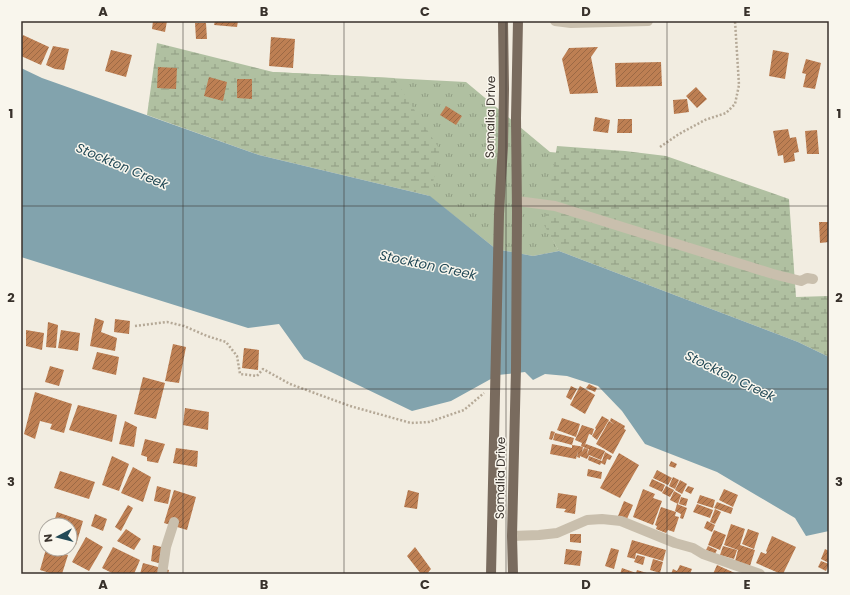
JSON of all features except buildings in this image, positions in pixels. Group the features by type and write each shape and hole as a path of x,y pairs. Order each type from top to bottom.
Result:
{"main road":[{"name":"Somalia Drive","path":"491,574 500,178 503,148 503,21"},
{"path":"517,201 516,118 518,21"},
{"name":"Somalia Drive","path":"513,574 512,536 516,368 517,201"}],"street":[{"path":"555,21 571,23 648,21"},
{"path":"517,201 555,206 773,274 801,281 807,278 812,279"},
{"path":"512,536 557,533 587,520 602,518 621,521 675,543 693,548 703,554 760,574"},
{"path":"162,574 166,547 174,522"}],"path":[{"path":"660,147 679,134 705,120 726,113 735,104 739,86 735,21"},
{"path":"135,326 167,322 184,326 226,342 237,356 240,374 257,376 263,369 290,384 350,406 411,423 429,422 464,410 495,383"}],"green space":[{"path":"157,43 273,72 394,78 440,150 430,196 259,155 147,115"},
{"path":"273,72 466,82 550,152 616,158 545,225 559,251 533,256 496,249"},
{"path":"557,146 625,151 666,156 789,199 796,297 829,296 829,357 798,342 559,251 544,225"}],"water":[{"name":"Stockton Creek","path":"21,68 42,78 259,155 430,196 496,249 533,256 559,251 798,342 829,357 829,531 806,536 795,518 717,472 645,444 622,411 598,386 567,376 545,374 533,380 525,372 498,375 451,401 412,411 304,359 279,324 248,328 21,257"}]}
